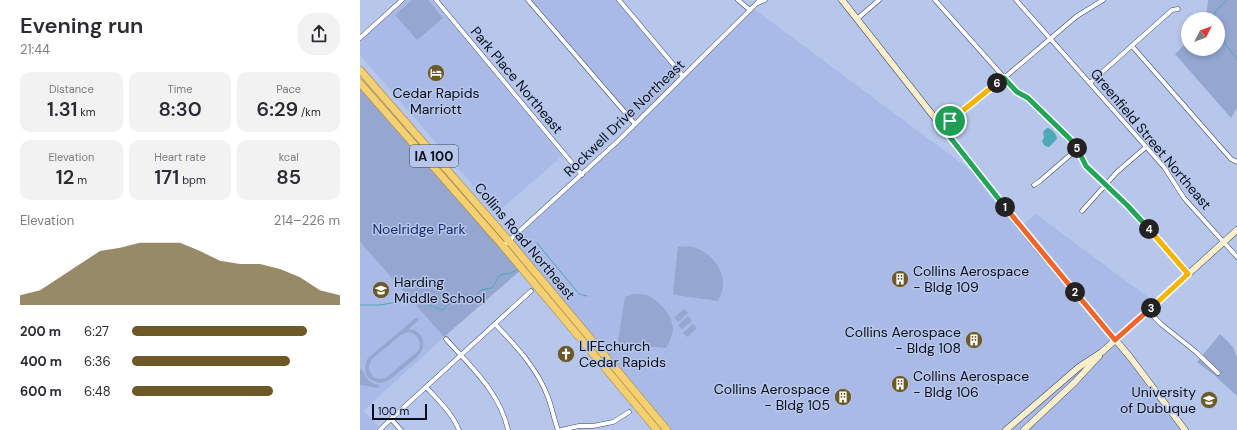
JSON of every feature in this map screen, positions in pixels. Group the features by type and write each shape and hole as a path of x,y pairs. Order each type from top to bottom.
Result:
{"highway":[{"name":"Collins Road Northeast","path":"360,70 506,244 667,430"},
{"name":"Collins Road Northeast","path":"360,83 506,244 657,430"}],"main road":[{"path":"842,0 1031,240 1166,403 1185,430"},
{"path":"1024,430 1085,372 1102,352 1237,230"},
{"path":"1006,430 1075,371 1102,352"}],"street":[{"path":"360,38 402,0"},
{"name":"Park Place Northeast","path":"436,0 582,175"},
{"path":"528,0 635,124"},
{"path":"619,0 683,76"},
{"path":"738,0 750,10"},
{"name":"Rockwell Drive Northeast","path":"506,244 582,175 750,10 759,2 765,0"},
{"path":"857,19 879,0"},
{"path":"936,0 1017,92 1028,98 1070,139 1086,166 1128,206 1188,274"},
{"name":"Greenfield Street Northeast","path":"1016,0 1164,167 1184,198 1237,257"},
{"path":"1092,0 1096,4"},
{"path":"942,127 1004,78 1077,16 1104,0"},
{"path":"1090,83 1172,10 1178,8"},
{"path":"1132,46 1231,159 1237,162"},
{"path":"1082,211 1117,172 1146,147"},
{"path":"1034,185 1077,149"},
{"path":"380,430 531,290"},
{"path":"1148,311 1218,373"},
{"path":"495,324 514,344 532,368 548,397 558,430"},
{"path":"446,339 488,386 495,396 500,405 508,430"},
{"path":"426,387 454,419 459,430"},
{"path":"561,430 579,426 598,425 613,422 629,412"},
{"path":"391,419 401,430"}],"shaded area":[{"path":"406,0 432,0 497,77 494,81 497,78 562,156 497,213 360,55 360,41"},
{"path":"528,0 619,0 683,75 753,8 984,180 1021,226 1036,214 1156,303 1115,340 1185,430 667,430 509,241 635,124"},
{"path":"1047,128 1054,132 1057,139 1049,147 1045,146 1042,142 1044,137 1043,132"},
{"name":"Harding Middle School","path":"360,242 444,337 363,411 378,425 376,430 360,430"}],"green space":[{"path":"412,0 428,0 443,18 417,40 395,15"},
{"path":"1208,0 1237,0 1237,108 1231,118 1175,54 1181,48 1181,56 1225,56 1225,12 1207,12"},
{"name":"Noelridge Park","path":"360,83 522,269 444,337 360,242"},
{"path":"678,247 691,247 699,249 705,252 719,267 723,280 723,286 718,301 675,295 673,293"},
{"path":"634,294 647,295 652,298 664,309 671,319 673,330 666,348 621,344 618,341 625,297"},
{"path":"684,309 688,313 678,322 674,318"},
{"path":"688,316 692,321 682,329 678,325"},
{"path":"417,317 419,319 409,329 419,333 423,341 423,347 414,360 391,379 379,383 369,378 365,369 368,358","holes":["409,332 412,333 420,342 418,351 386,378 380,379 373,377 369,369 372,359 401,335"]},
{"path":"693,324 697,328 687,337 683,333"},
{"path":"1220,334 1233,347 1237,358 1237,396 1197,362"},
{"path":"360,368 371,382 379,385 379,388 360,385"}],"waterway":[{"path":"1215,12 1227,0"},
{"path":"1225,43 1237,59"},
{"path":"537,243 579,294 587,296"},
{"path":"360,305 380,305 409,300 424,303 442,310 460,296 468,295 474,297 481,290 492,288 502,274 508,274 517,270"}],"place":[{"name":"Cedar Rapids Marriott","path":"436,73"},
{"name":"Collins Aerospace - Bldg 109","path":"900,279"},
{"name":"Harding Middle School","path":"381,290"},
{"name":"Collins Aerospace - Bldg 108","path":"974,340"},
{"name":"LIFEchurch Cedar Rapids","path":"566,354"},
{"name":"Collins Aerospace - Bldg 106","path":"900,384"},
{"name":"Collins Aerospace - Bldg 105","path":"843,397"},
{"name":"University of Dubuque","path":"1209,400"}],"route":[{"path":"1004,78 1017,92 1028,98 1070,139 1086,166 1128,206 1188,274 1115,340 1031,240 942,127 950,121 1004,78"}]}
